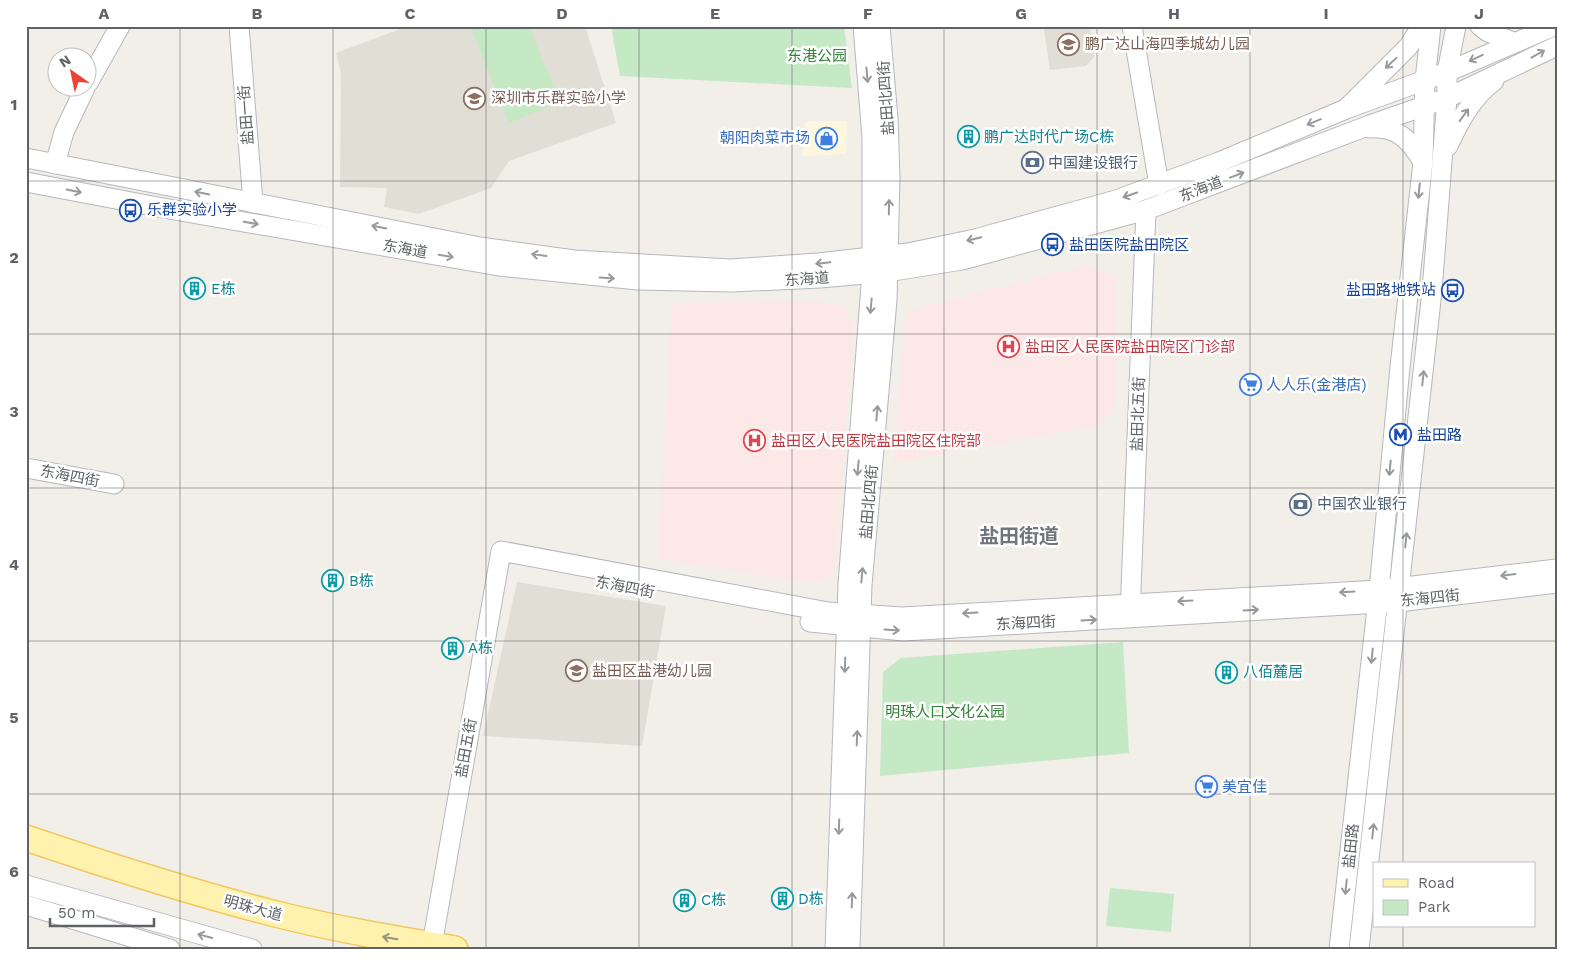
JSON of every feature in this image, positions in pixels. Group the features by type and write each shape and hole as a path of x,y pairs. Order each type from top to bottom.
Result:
{"main road":[{"name":"明珠大道","path":"26,838 128,872 275,914 335,928 443,947"},
{"name":"明珠大道","path":"26,854 199,908 272,928 364,949"}],"street":[{"path":"98,65 120,26"},
{"name":"盐田一街","path":"239,26 253,203"},
{"name":"盐田北四街","path":"863,26 872,137 874,216 880,264"},
{"name":"盐田北四街","path":"835,949 854,621 880,264 888,118 880,26"},
{"path":"1132,26 1159,185"},
{"path":"1346,109 1408,48 1422,26"},
{"name":"盐田路","path":"1339,949 1379,597 1400,367 1423,162 1425,80 1431,26"},
{"name":"盐田路","path":"1359,949 1432,291 1447,98 1447,72 1456,26"},
{"path":"1480,26 1488,32 1513,42"},
{"name":"东海道","path":"26,182 163,208 499,266 593,277 732,282 814,279 1020,228 1159,185 1346,109 1386,96 1447,72 1554,26"},
{"name":"东海道","path":"26,158 480,246 626,264 730,269 818,263 880,264 962,260 1146,210 1362,128 1425,107 1557,46"},
{"path":"1442,158 1460,119 1487,86 1514,67"},
{"path":"55,164 64,132 80,98"},
{"path":"1362,128 1392,129 1401,133 1415,148 1423,162"},
{"name":"盐田北五街","path":"1130,611 1146,210"},
{"name":"东海四街","path":"26,468 114,484"},
{"name":"东海四街","path":"500,557 828,612 854,621 902,617 1130,611 1379,597 1557,583"},
{"name":"盐田五街","path":"443,947 500,557"},
{"name":"东海四街","path":"1399,595 1557,569"},
{"name":"盐田北四街","path":"850,949 854,621"},
{"path":"26,885 150,922 252,949"},
{"path":"26,905 170,949"}],"shaded area":[{"name":"深圳市乐群实验小学","path":"400,26 585,26 616,123 509,161 491,188 419,214 384,207 387,188 340,187 341,74 336,53 400,29"},
{"name":"鹏广达山海四季城幼儿园","path":"1050,26 1090,26 1094,57 1086,66 1050,70 1044,30"},
{"name":"朝阳肉菜市场","path":"805,121 847,121 846,154 803,156"},
{"name":"盐田区人民医院盐田院区门诊部","path":"1088,265 1116,277 1115,407 1100,425 893,463 906,311"},
{"name":"盐田区人民医院盐田院区住院部","path":"822,301 844,307 854,323 835,568 825,579 814,583 658,559 672,303"},
{"name":"盐田区盐港幼儿园","path":"517,582 666,606 642,746 483,736"}],"green space":[{"path":"481,26 529,26 560,102 509,123 472,30"},
{"name":"东港公园","path":"611,26 844,26 852,88 620,76"},
{"name":"明珠人口文化公园","path":"1123,642 1129,753 880,776 883,672 901,658"},
{"path":"1110,888 1174,894 1171,932 1106,926"}],"place":[{"name":"鹏广达山海四季城幼儿园","path":"1069,44"},
{"name":"深圳市乐群实验小学","path":"475,98"},
{"name":"鹏广达时代广场C栋","path":"968,137"},
{"name":"朝阳肉菜市场","path":"826,138"},
{"name":"中国建设银行","path":"1032,163"},
{"name":"乐群实验小学","path":"131,210"},
{"name":"盐田医院盐田院区","path":"1053,245"},
{"name":"E栋","path":"195,289"},
{"name":"盐田路地铁站","path":"1452,290"},
{"name":"盐田区人民医院盐田院区门诊部","path":"1009,347"},
{"name":"人人乐(金港店)","path":"1250,385"},
{"name":"盐田路","path":"1401,435"},
{"name":"盐田区人民医院盐田院区住院部","path":"755,441"},
{"name":"中国农业银行","path":"1301,504"},
{"name":"B栋","path":"333,581"},
{"name":"A栋","path":"452,648"},
{"name":"盐田区盐港幼儿园","path":"576,671"},
{"name":"八佰麓居","path":"1227,672"},
{"name":"美宜佳","path":"1206,787"},
{"name":"D栋","path":"782,899"},
{"name":"C栋","path":"685,900"}],"district":[{"name":"盐田街道","path":"1019,536"}]}
